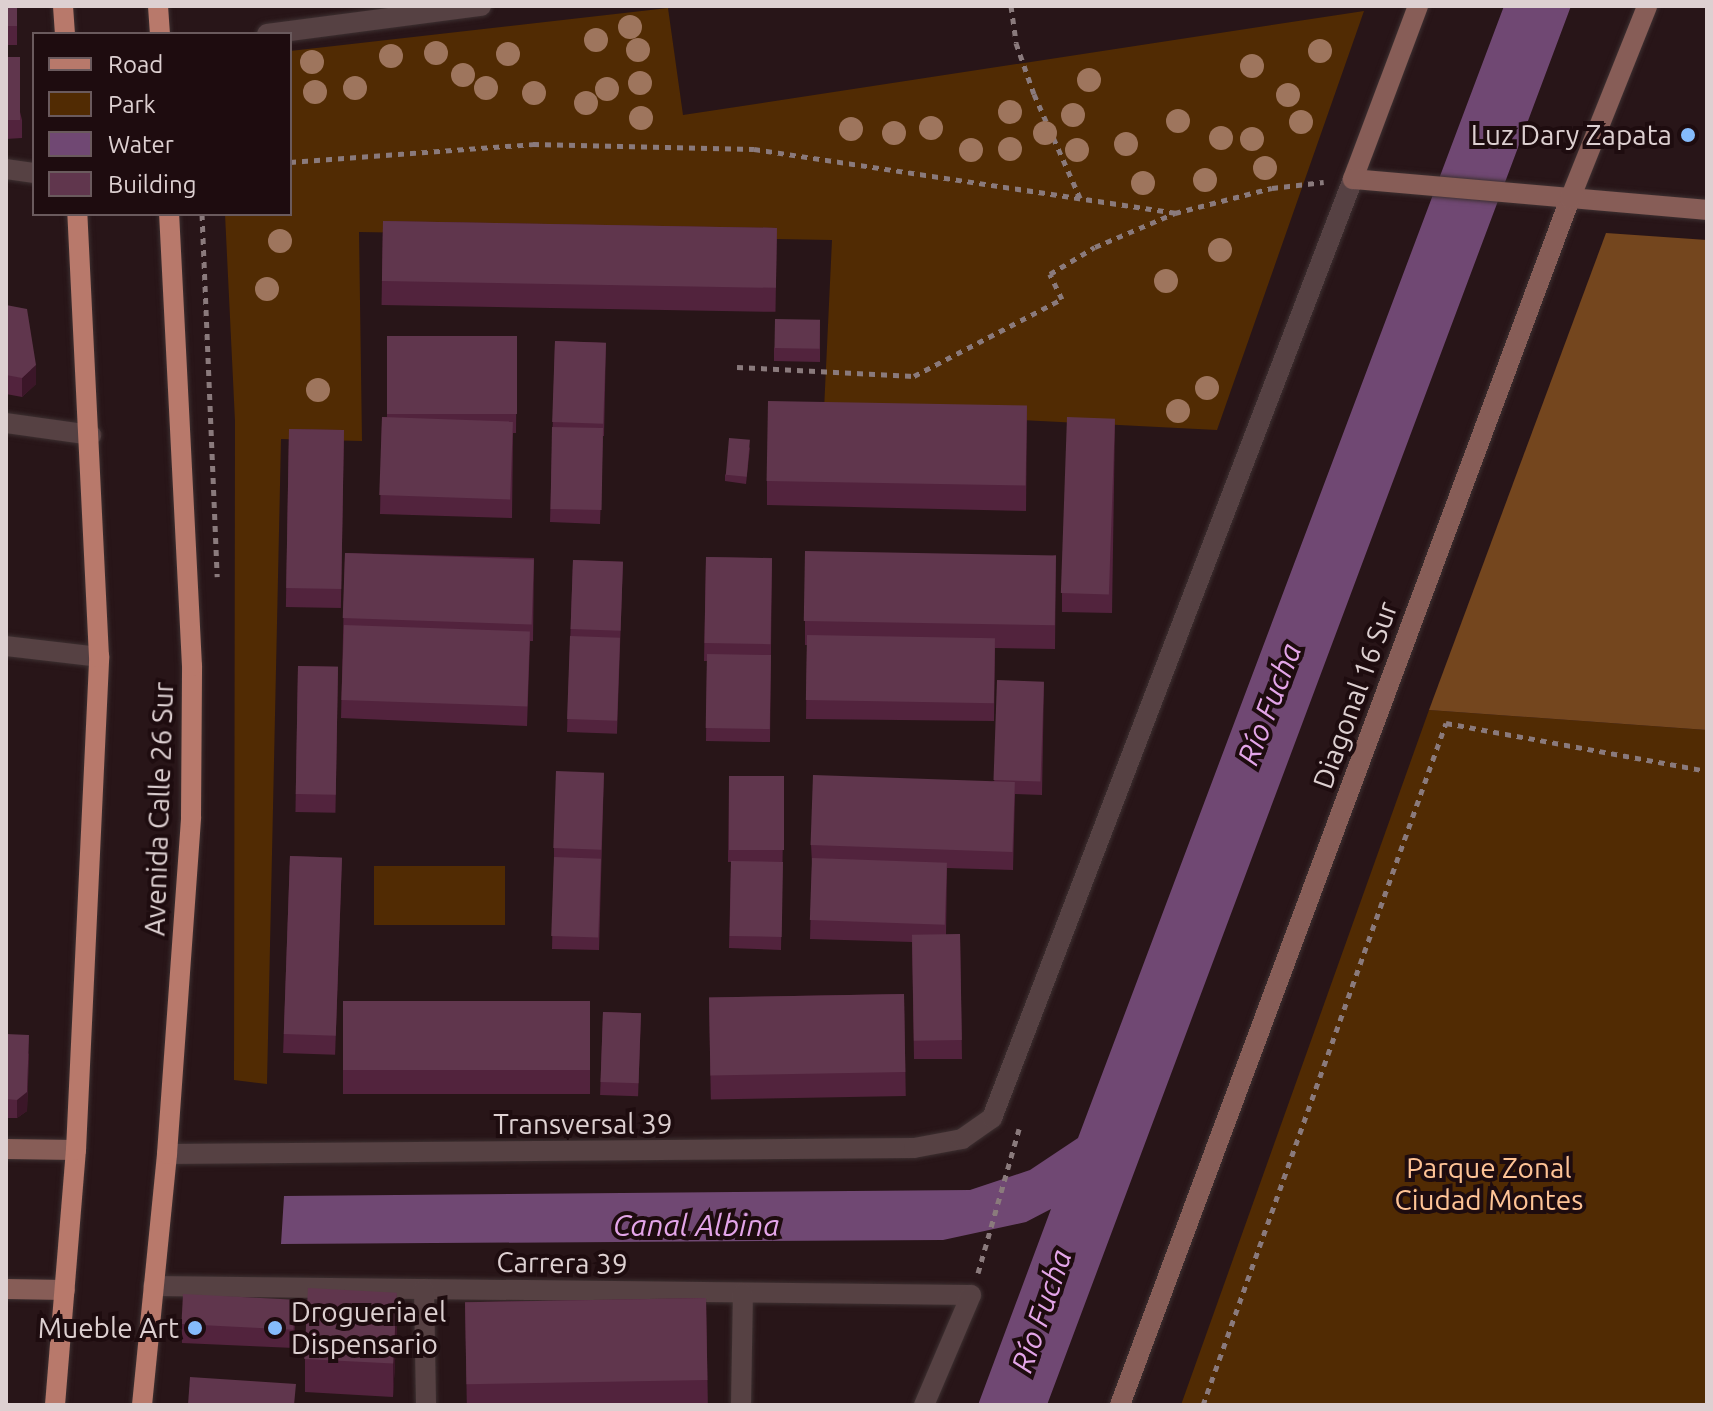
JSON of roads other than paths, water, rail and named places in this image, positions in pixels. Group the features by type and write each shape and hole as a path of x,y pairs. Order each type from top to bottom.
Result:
{"main road":[{"path":"63,6 65,32"},
{"path":"158,6 160,32"},
{"path":"55,1405 76,1150 99,657 91,435 77,216"},
{"name":"Avenida Calle 26 Sur","path":"142,1405 167,1154 191,817 192,681 169,216"}],"street":[{"path":"282,32 481,6"},
{"path":"1418,6 1353,179 1707,210"},
{"name":"Diagonal 16 Sur","path":"1120,1405 1570,199 1647,6"},
{"path":"6,169 32,173"},
{"name":"Transversal 39","path":"167,1154 914,1148 962,1139 992,1118 1353,179"},
{"path":"6,423 91,435"},
{"path":"6,646 99,657"},
{"path":"6,1149 76,1150"},
{"name":"Carrera 39","path":"153,1286 971,1295 924,1405"},
{"path":"6,1289 65,1290"},
{"path":"424,1289 426,1405"},
{"path":"741,1405 743,1293"}],"water":[{"path":"1504,6 1571,6 1047,1405 978,1405 1051,1209 1026,1222 943,1240 281,1244 284,1196 970,1190 1030,1170 1078,1138"}],"place":[{"name":"Luz Dary Zapata","path":"1688,135"},
{"name":"Mueble Art","path":"195,1328"},
{"name":"Drogueria el Dispensario","path":"275,1328"}],"water label":[{"name":"Río Fucha","path":"1269,704"},
{"name":"Canal Albina","path":"696,1225"},
{"name":"Río Fucha","path":"1041,1311"}],"park label":[{"name":"Parque Zonal Ciudad Montes","path":"1489,1184"}]}
